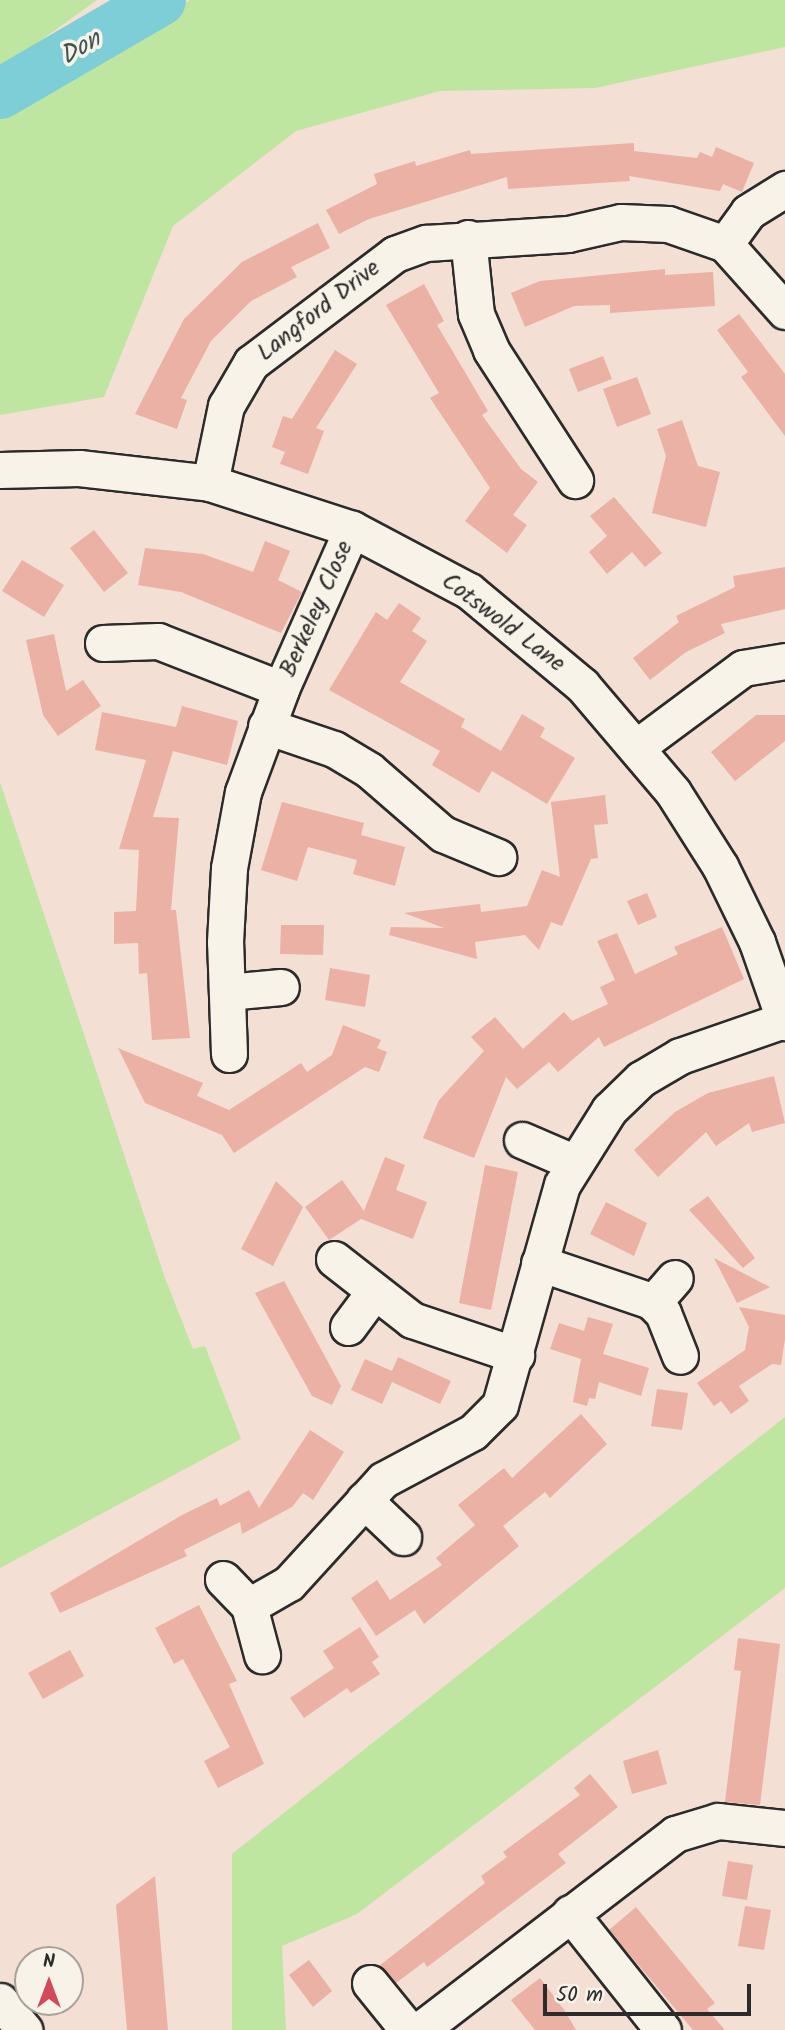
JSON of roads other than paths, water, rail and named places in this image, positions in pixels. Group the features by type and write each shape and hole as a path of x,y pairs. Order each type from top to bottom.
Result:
{"street":[{"path":"785,189 748,212 725,244 785,311"},
{"name":"Langford Drive","path":"210,483 226,406 251,363 395,254 468,238 568,234 645,222 725,244"},
{"path":"468,238 476,314 491,351 575,480"},
{"name":"Cotswold Lane","path":"0,470 79,468 210,483 352,529 480,599 582,685 638,746 720,866 757,942 785,1021"},
{"name":"Berkeley Close","path":"229,1054 229,868 243,792 281,689 352,529"},
{"name":"Berkeley Close","path":"103,643 158,641 281,689"},
{"path":"638,746 743,668 785,661"},
{"path":"266,726 334,749 369,770 443,834 498,857"},
{"path":"227,992 281,987"},
{"path":"249,1606 289,1583 364,1500 399,1468 489,1419 509,1385 539,1263 573,1162 608,1110 641,1079 680,1056 785,1021"},
{"path":"522,1140 573,1162"},
{"path":"334,1259 374,1292 436,1331 516,1355"},
{"path":"539,1263 630,1290 664,1291 663,1313 680,1356"},
{"path":"348,1327 374,1292"},
{"path":"364,1500 403,1536"},
{"path":"223,1579 249,1606 262,1655"},
{"path":"420,2030 675,1834 718,1821 785,1828"},
{"path":"570,1913 663,2030"},
{"path":"370,1983 408,2030"}],"waterway":[{"name":"Don","path":"0,93 160,0"}]}
